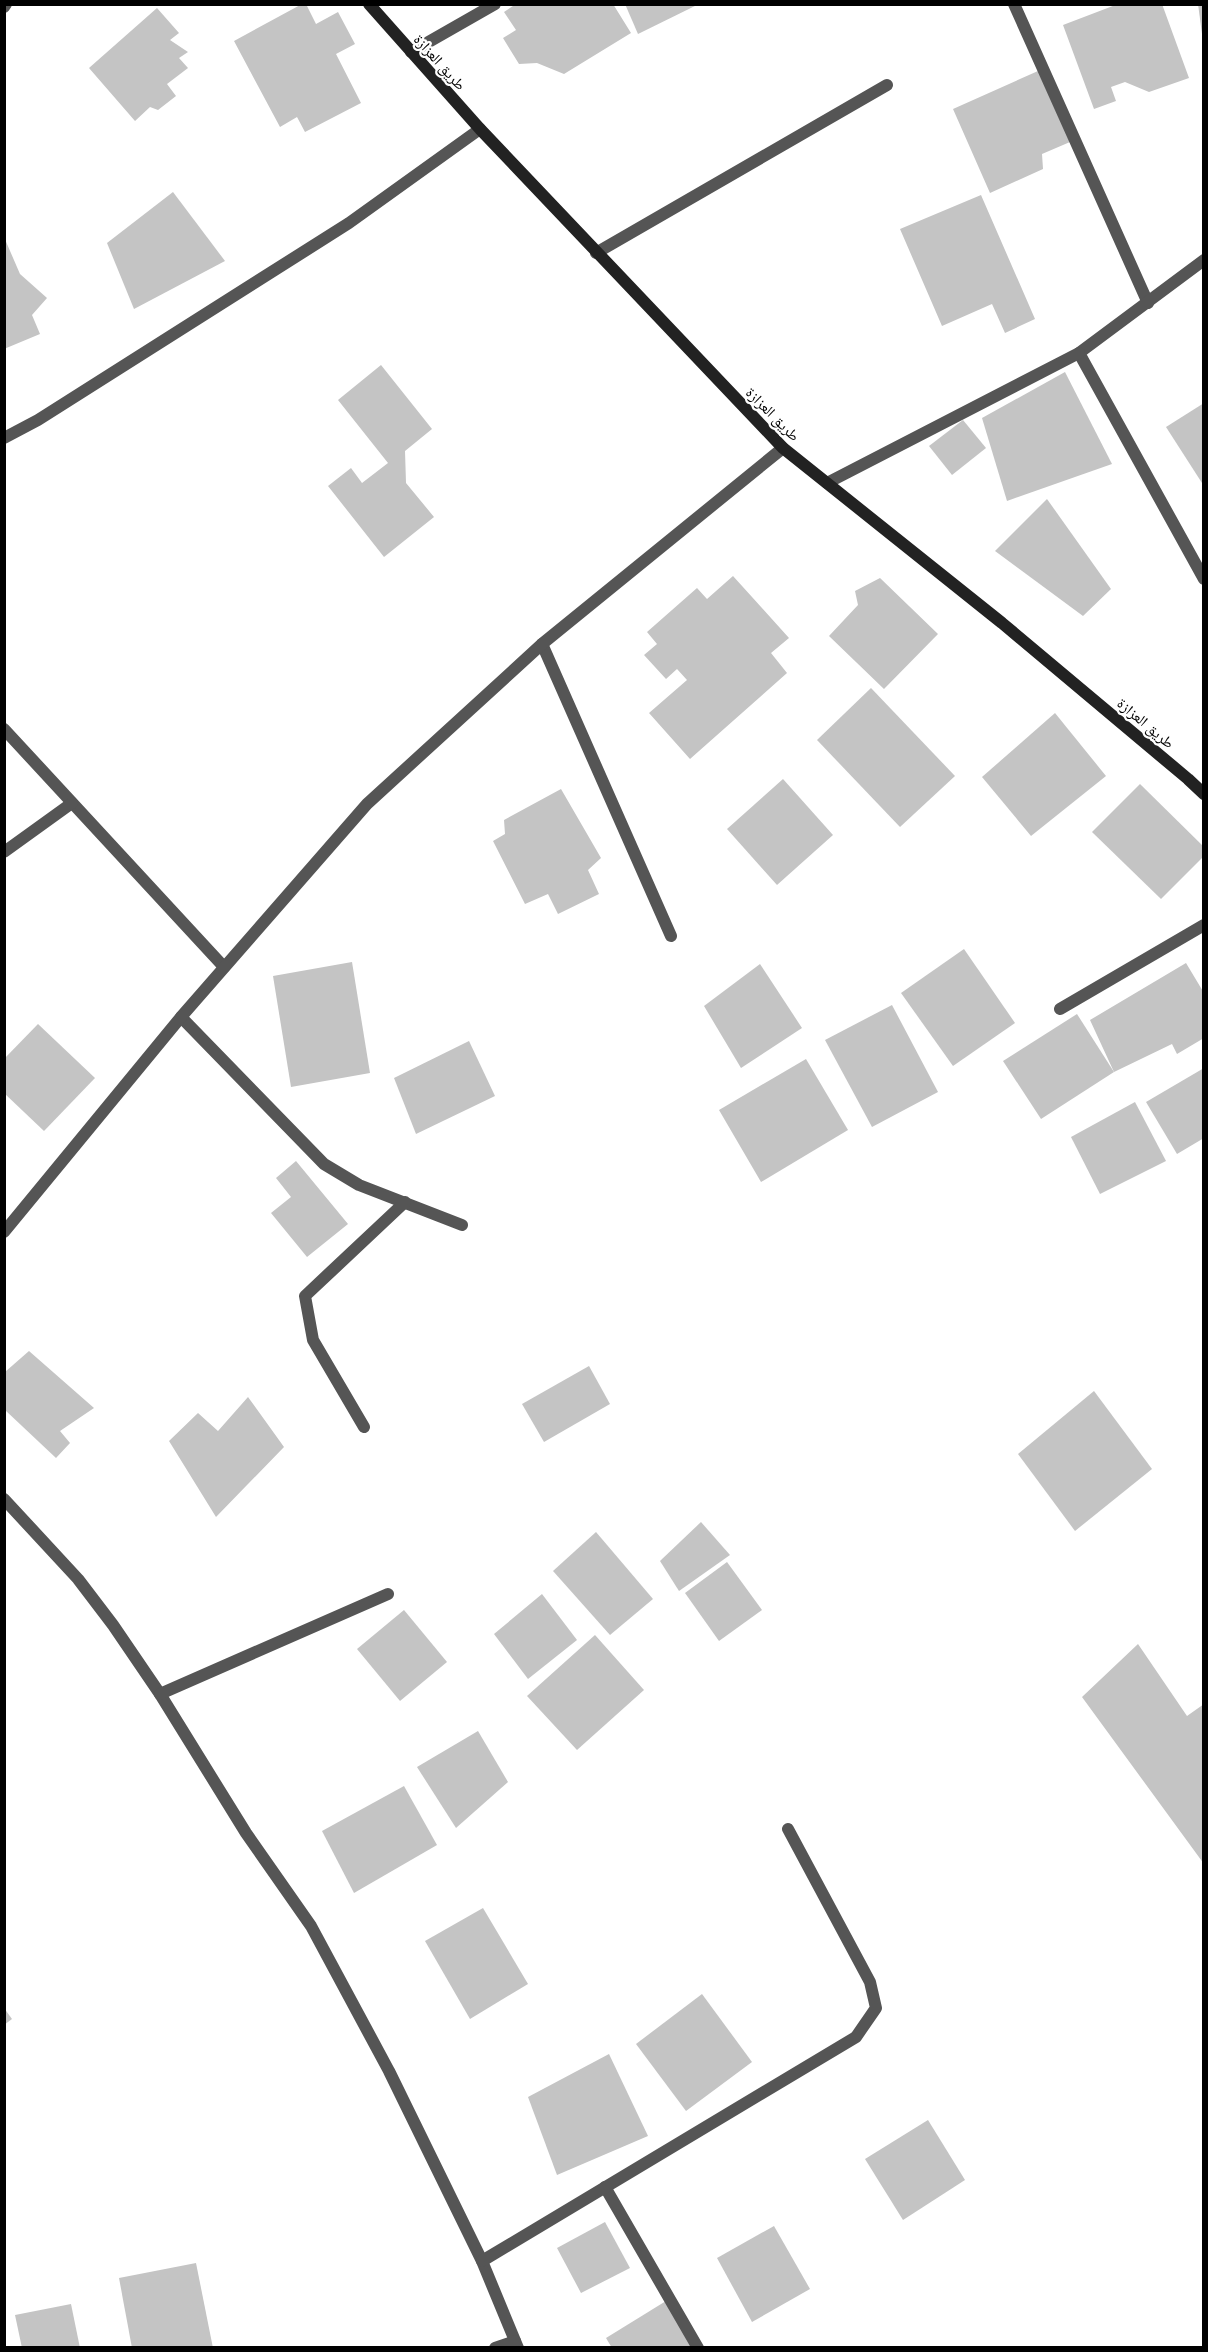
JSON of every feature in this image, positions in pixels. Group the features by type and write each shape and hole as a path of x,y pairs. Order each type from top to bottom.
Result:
{"street":[{"name":"طريق العزازة","path":"369,4 480,129 783,448 1002,623 1203,794"},
{"path":"411,52 495,4"},
{"path":"1014,4 1148,303"},
{"path":"596,253 887,85"},
{"path":"4,438 38,420 349,223 480,129"},
{"path":"827,483 1079,353 1203,261"},
{"path":"1079,353 1203,579"},
{"path":"4,1232 224,967 367,804 542,644 783,448"},
{"path":"542,644 671,936"},
{"path":"4,729 224,967"},
{"path":"4,852 72,803"},
{"path":"1060,1008 1203,925"},
{"path":"182,1017 324,1164 359,1185 462,1225"},
{"path":"364,1427 313,1340 305,1296 405,1202"},
{"path":"4,1499 78,1579 160,1694 246,1833 311,1926 389,2071 482,2261 516,2344 495,2348"},
{"path":"160,1694 388,1594"},
{"path":"482,2261 856,2037 876,2008 870,1982 788,1829"},
{"path":"605,2187 698,2348"}],"building":[{"path":"302,4 306,4 316,24 338,12 355,44 336,54 361,103 305,132 297,117 280,127 234,41"},
{"path":"516,4 613,4 631,33 564,74 537,63 519,64 503,38 516,30 504,12"},
{"path":"625,4 699,4 638,34"},
{"path":"1118,4 1162,4 1189,78 1149,92 1125,82 1111,87 1116,101 1094,109 1063,25"},
{"path":"1198,4 1204,4 1204,34 1202,34"},
{"path":"157,8 179,33 170,40 188,52 179,58 188,68 167,84 176,96 158,110 150,107 135,121 89,68"},
{"path":"1038,71 1070,142 1042,154 1043,169 990,193 953,109"},
{"path":"173,192 225,261 134,309 107,243"},
{"path":"981,195 1035,319 1005,333 992,304 942,326 900,229"},
{"path":"4,237 20,274 47,298 32,315 40,334 4,349"},
{"path":"381,365 432,429 405,451 406,483 434,517 384,557 328,486 351,468 362,483 388,463 338,400"},
{"path":"1065,372 1112,464 1007,501 982,418"},
{"path":"1204,403 1204,481 1202,483 1166,427"},
{"path":"963,420 986,448 952,475 929,446"},
{"path":"1047,499 1111,589 1083,616 995,551"},
{"path":"733,576 789,638 771,653 787,673 690,759 649,713 687,680 677,669 666,679 644,655 657,644 647,632 697,588 707,599"},
{"path":"880,578 938,634 884,689 829,636 858,605 855,591"},
{"path":"871,688 955,776 900,827 817,740"},
{"path":"1055,713 1106,776 1031,836 982,777"},
{"path":"783,779 833,835 777,885 727,829"},
{"path":"1140,784 1204,847 1204,856 1161,899 1092,832"},
{"path":"561,789 601,858 588,870 599,894 558,914 548,894 525,904 493,841 505,834 504,820"},
{"path":"964,949 1015,1023 953,1066 901,993"},
{"path":"352,962 370,1073 291,1087 273,976"},
{"path":"1186,963 1204,993 1204,1038 1177,1054 1172,1044 1114,1072 1090,1020"},
{"path":"760,964 802,1028 741,1068 704,1006"},
{"path":"892,1005 938,1092 872,1127 825,1040"},
{"path":"1077,1014 1114,1072 1041,1119 1003,1061"},
{"path":"38,1024 95,1078 44,1131 4,1093 4,1059"},
{"path":"469,1041 495,1096 416,1134 394,1078"},
{"path":"806,1059 848,1130 761,1182 719,1110"},
{"path":"1204,1068 1204,1138 1177,1154 1146,1102"},
{"path":"1135,1102 1166,1161 1100,1194 1071,1137"},
{"path":"296,1161 348,1224 307,1257 271,1213 291,1197 276,1178"},
{"path":"29,1351 94,1408 60,1431 70,1443 56,1458 5,1410 5,1372"},
{"path":"589,1366 610,1404 544,1442 522,1404"},
{"path":"1094,1391 1152,1469 1075,1531 1018,1454"},
{"path":"248,1397 284,1447 216,1517 169,1441 198,1413 218,1431"},
{"path":"701,1522 730,1555 679,1591 660,1561"},
{"path":"596,1532 653,1599 610,1635 553,1571"},
{"path":"727,1562 762,1610 719,1641 685,1593"},
{"path":"542,1594 577,1640 528,1679 494,1634"},
{"path":"404,1610 447,1662 400,1701 357,1649"},
{"path":"595,1635 644,1690 577,1750 527,1696"},
{"path":"1138,1644 1187,1716 1204,1704 1204,1864 1082,1697"},
{"path":"478,1731 508,1782 456,1828 417,1767"},
{"path":"404,1786 437,1845 354,1893 322,1831"},
{"path":"483,1908 528,1984 470,2019 425,1941"},
{"path":"702,1994 752,2062 686,2111 636,2044"},
{"path":"4,2008 12,2019 4,2025"},
{"path":"609,2054 648,2136 557,2175 528,2097"},
{"path":"928,2120 965,2180 903,2220 865,2159"},
{"path":"605,2222 630,2268 581,2293 557,2248"},
{"path":"774,2226 810,2289 752,2322 717,2258"},
{"path":"196,2263 213,2348 132,2348 119,2278"},
{"path":"666,2301 695,2348 612,2348 606,2338"},
{"path":"71,2304 80,2348 22,2348 15,2315"}]}
